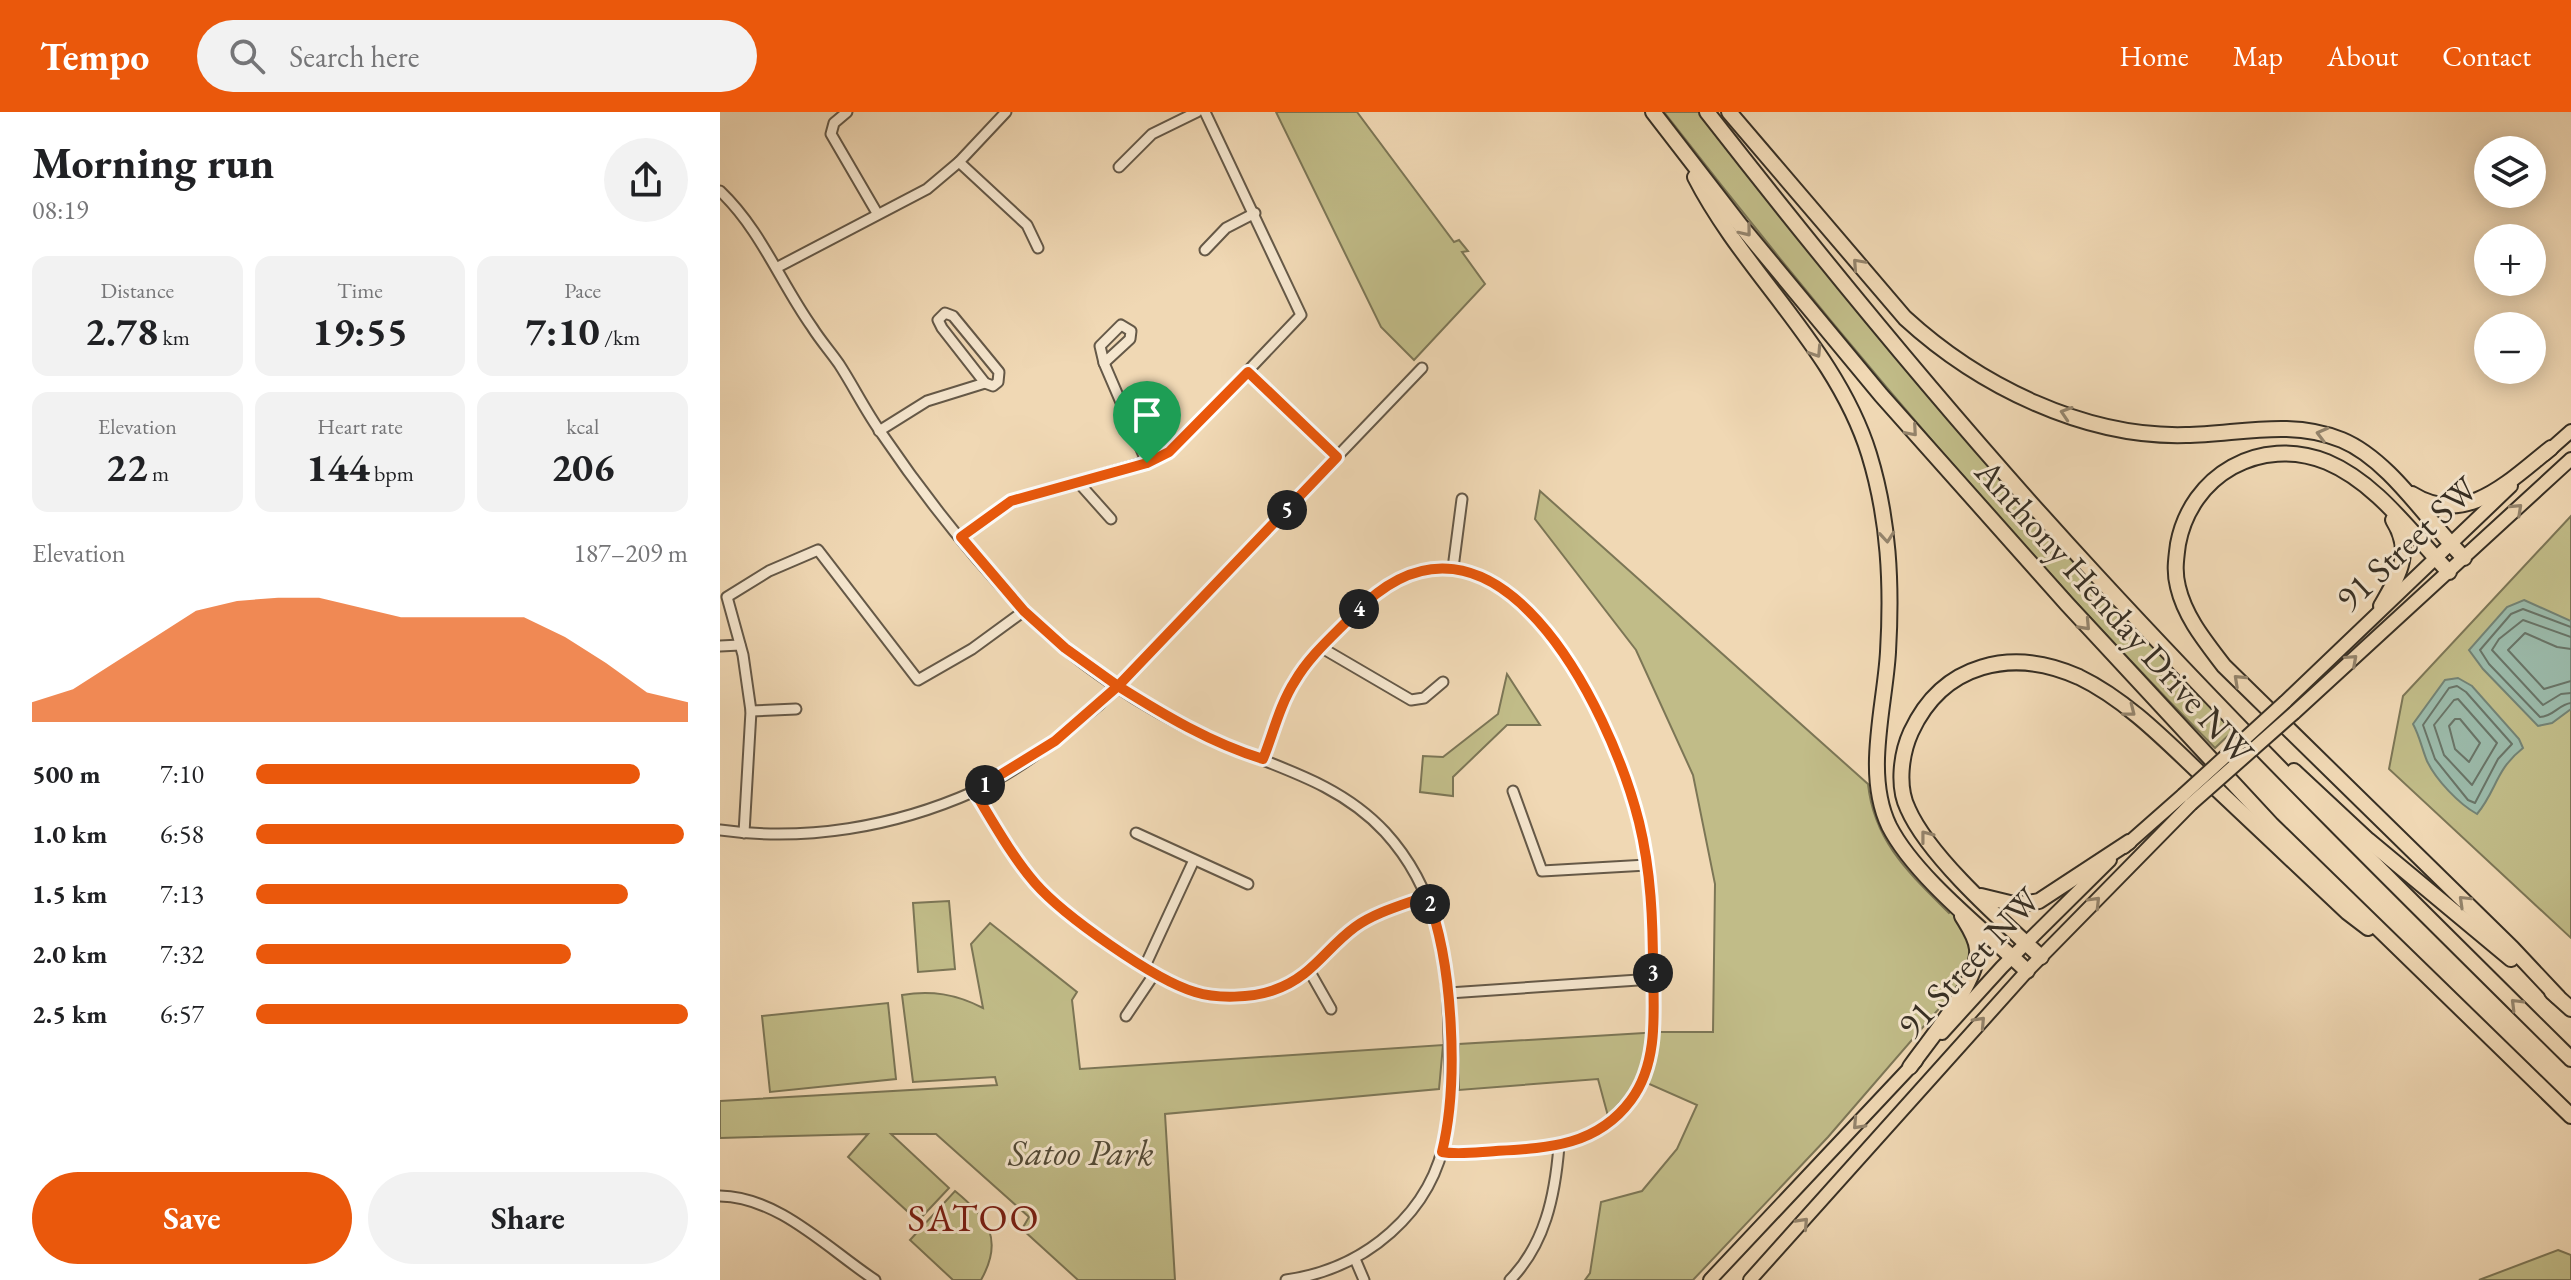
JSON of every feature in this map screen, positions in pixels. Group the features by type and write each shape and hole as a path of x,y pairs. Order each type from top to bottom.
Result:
{"highway":[{"name":"Anthony Henday Drive NW","path":"1653,112 1881,395 1991,522 2272,825 2571,1116"},
{"name":"Anthony Henday Drive NW","path":"1707,112 1873,319 2021,491 2336,827 2571,1059"},
{"path":"1729,112 1905,318 1931,341 1981,375 2042,405 2122,428 2184,435 2272,427 2321,433 2365,452 2464,558"},
{"path":"1680,148 1712,211 1829,373 1868,450 1886,522 1891,575 1888,653 1877,770 1888,825 1904,850 1942,890 2027,971"},
{"path":"2387,474 2427,503 2449,508 2472,503 2502,487 2551,448"},
{"path":"2449,572 2377,496 2349,472 2299,454 2277,452 2232,466 2211,480 2185,516 2175,562 2177,585 2184,606 2193,624 2224,666 2512,948 2558,997"},
{"path":"2377,496 2400,531 2405,548 2403,566 2381,606"},
{"path":"2041,957 1956,874 1906,806 1903,761 1906,744 1927,701 1957,678 1999,663 2046,666 2080,678 2136,715 2347,912 2414,961"},
{"path":"2227,714 2285,761 2389,858 2571,1009"},
{"path":"1977,895 2018,905 2039,901 2129,842"},
{"path":"1910,1067 1967,984 1977,963 1977,947 1971,930 1942,890"}],"main road":[{"name":"91 Street SW","path":"2285,702 2381,606 2571,431"},
{"name":"91 Street SW","path":"2294,713 2571,459"},
{"name":"91 Street NW","path":"1750,1280 2027,971 2187,800 2285,702"},
{"name":"91 Street NW","path":"1710,1280 2025,943 2129,842 2187,800 2294,713"}],"street":[{"path":"847,112 834,123 831,134 877,213"},
{"path":"778,267 927,189 959,162 1006,112"},
{"path":"1119,167 1152,134 1197,112"},
{"path":"961,537 1011,501 1147,463 1169,452 1301,315 1205,112"},
{"path":"959,162 1027,225 1038,248"},
{"path":"720,191 746,220 778,267 810,325 838,363 879,431 924,493 1024,611 1065,648 1174,721 1324,784 1358,807 1397,847 1427,896 1440,931 1449,993 1449,1105 1442,1152 1412,1210 1388,1236 1355,1259 1324,1272 1286,1280"},
{"path":"1205,250 1226,228 1255,213"},
{"path":"879,431 927,401 985,383 993,386 998,382 999,372 953,316 945,313 938,320 939,324 985,383"},
{"path":"1104,363 1147,463"},
{"path":"720,830 828,833 921,811 974,791 1055,741 1118,686 1422,368"},
{"path":"1248,372 1337,457"},
{"path":"1078,482 1111,519"},
{"path":"1453,568 1462,499"},
{"path":"744,833 751,711 740,645 727,597 769,571 818,550 918,680 972,649 1024,611"},
{"path":"1263,759 1291,687 1322,648 1370,598 1389,583 1419,571 1453,568 1484,576 1500,586 1521,603 1552,641 1593,704 1624,773 1647,865 1653,979 1651,1052 1637,1091 1606,1125 1584,1138 1559,1146 1442,1152"},
{"path":"720,646 740,645"},
{"path":"1322,648 1411,700 1424,698 1443,682"},
{"path":"751,711 796,709"},
{"path":"974,791 1021,864 1044,892 1079,922 1155,973 1199,993 1232,996 1273,991 1310,972 1352,929 1368,918 1427,896"},
{"path":"1513,791 1542,871 1647,865"},
{"path":"1136,833 1248,884"},
{"path":"1145,966 1194,860"},
{"path":"1310,972 1331,1009"},
{"path":"1126,1016 1155,973"},
{"path":"1449,993 1653,979"},
{"path":"1510,1280 1531,1257 1542,1234 1559,1146"},
{"path":"720,1196 745,1199 776,1212 875,1280"},
{"path":"1355,1259 1364,1280"}],"green space":[{"path":"1276,112 1357,112 1454,242 1459,240 1468,251 1462,252 1485,284 1414,360 1381,327"},
{"path":"1664,112 1701,112 2105,592 2233,731 2215,748 2070,595 1930,438 1795,277"},
{"path":"1540,491 1868,784 1878,823 1896,856 1949,913 1952,911 1968,934 1971,957 1962,982 1828,1137 1693,1280 1585,1280 1590,1273 1601,1202 1642,1191 1677,1149 1697,1105 1636,1078 1631,1090 1608,1116 1598,1079 1459,1090 1459,1044 1661,1032 1713,1032 1715,884 1693,775 1636,650 1535,519"},
{"path":"2571,516 2571,938 2389,769 2403,696"},
{"path":"1507,674 1540,725 1507,725 1453,777 1453,796 1420,792 1423,756 1443,757 1498,714"},
{"path":"949,901 955,969 918,972 913,903"},
{"name":"Satoo Park","path":"990,923 1077,992 1072,1000 1080,1069 1443,1045 1439,1089 1165,1114 1175,1280 1078,1280 1022,1229 1029,1217 936,1134 891,1134 949,1188 918,1221 848,1157 868,1134 720,1138 720,1101 997,1085 995,1077 913,1082 902,995 943,994 983,1008 971,944"},
{"path":"888,1003 896,1079 770,1092 762,1016"},
{"path":"955,1191 984,1220 989,1230 991,1253 981,1280 953,1280 910,1240"},
{"path":"2558,1250 2571,1255 2571,1280 2479,1280"}],"water":[{"path":"2524,600 2571,621 2571,709 2552,723 2538,726 2483,669 2469,650 2507,607"},
{"path":"2458,678 2472,686 2519,739 2523,748 2501,772 2477,814 2456,798 2436,776 2413,724 2445,680"}],"district":[{"name":"SATOO","path":"974,1218"}],"route":[{"path":"1147,463 1011,501 961,537 1024,611 1065,648 1118,686 1055,741 974,791 1007,844 1034,881 1079,922 1169,981 1199,993 1232,996 1273,991 1310,972 1352,929 1368,918 1427,896 1440,931 1449,993 1448,1114 1442,1152 1451,1154 1559,1146 1595,1133 1632,1099 1646,1071 1653,1026 1653,921 1650,880 1639,824 1624,773 1598,713 1569,665 1521,603 1500,586 1473,572 1453,568 1429,569 1405,575 1376,592 1303,669 1287,695 1263,759 1207,737 1168,718 1118,686 1337,457 1248,372 1169,452 1147,463"}]}
